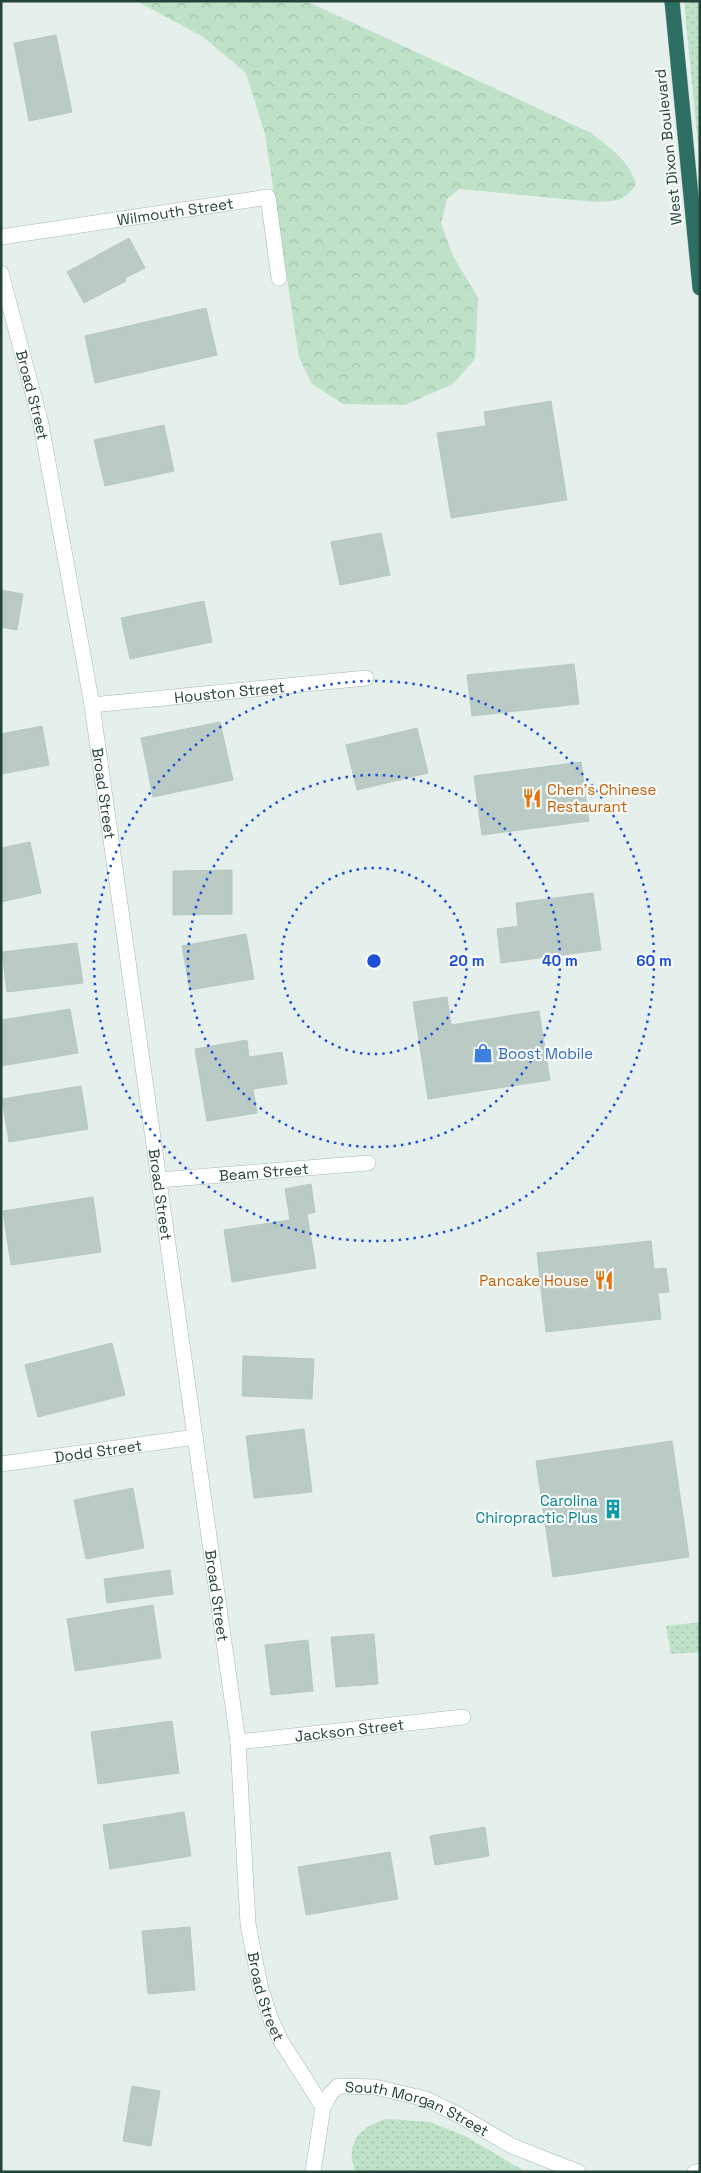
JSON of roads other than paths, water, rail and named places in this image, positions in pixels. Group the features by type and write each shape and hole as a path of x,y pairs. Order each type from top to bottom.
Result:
{"highway":[{"name":"West Dixon Boulevard","path":"672,1 700,288"}],"street":[{"name":"Wilmouth Street","path":"1,237 268,197 279,278"},
{"name":"Broad Street","path":"1,272 41,424 92,705 238,1742 248,1924 260,1986 271,2020 280,2041 323,2107"},
{"name":"Houston Street","path":"92,705 366,678"},
{"name":"Beam Street","path":"159,1180 368,1163"},
{"name":"Dodd Street","path":"1,1464 195,1437"},
{"name":"Jackson Street","path":"238,1742 463,1717"},
{"name":"South Morgan Street","path":"313,2172 323,2107 331,2093 341,2085 375,2087 426,2098 512,2146 578,2172"},
{"path":"695,2172 700,2171"}],"place":[{"name":"Chen's Chinese Restaurant","path":"532,798"},
{"name":"Boost Mobile","path":"483,1053"},
{"name":"Pancake House","path":"604,1280"},
{"name":"Carolina Chiropractic Plus","path":"613,1509"}]}
